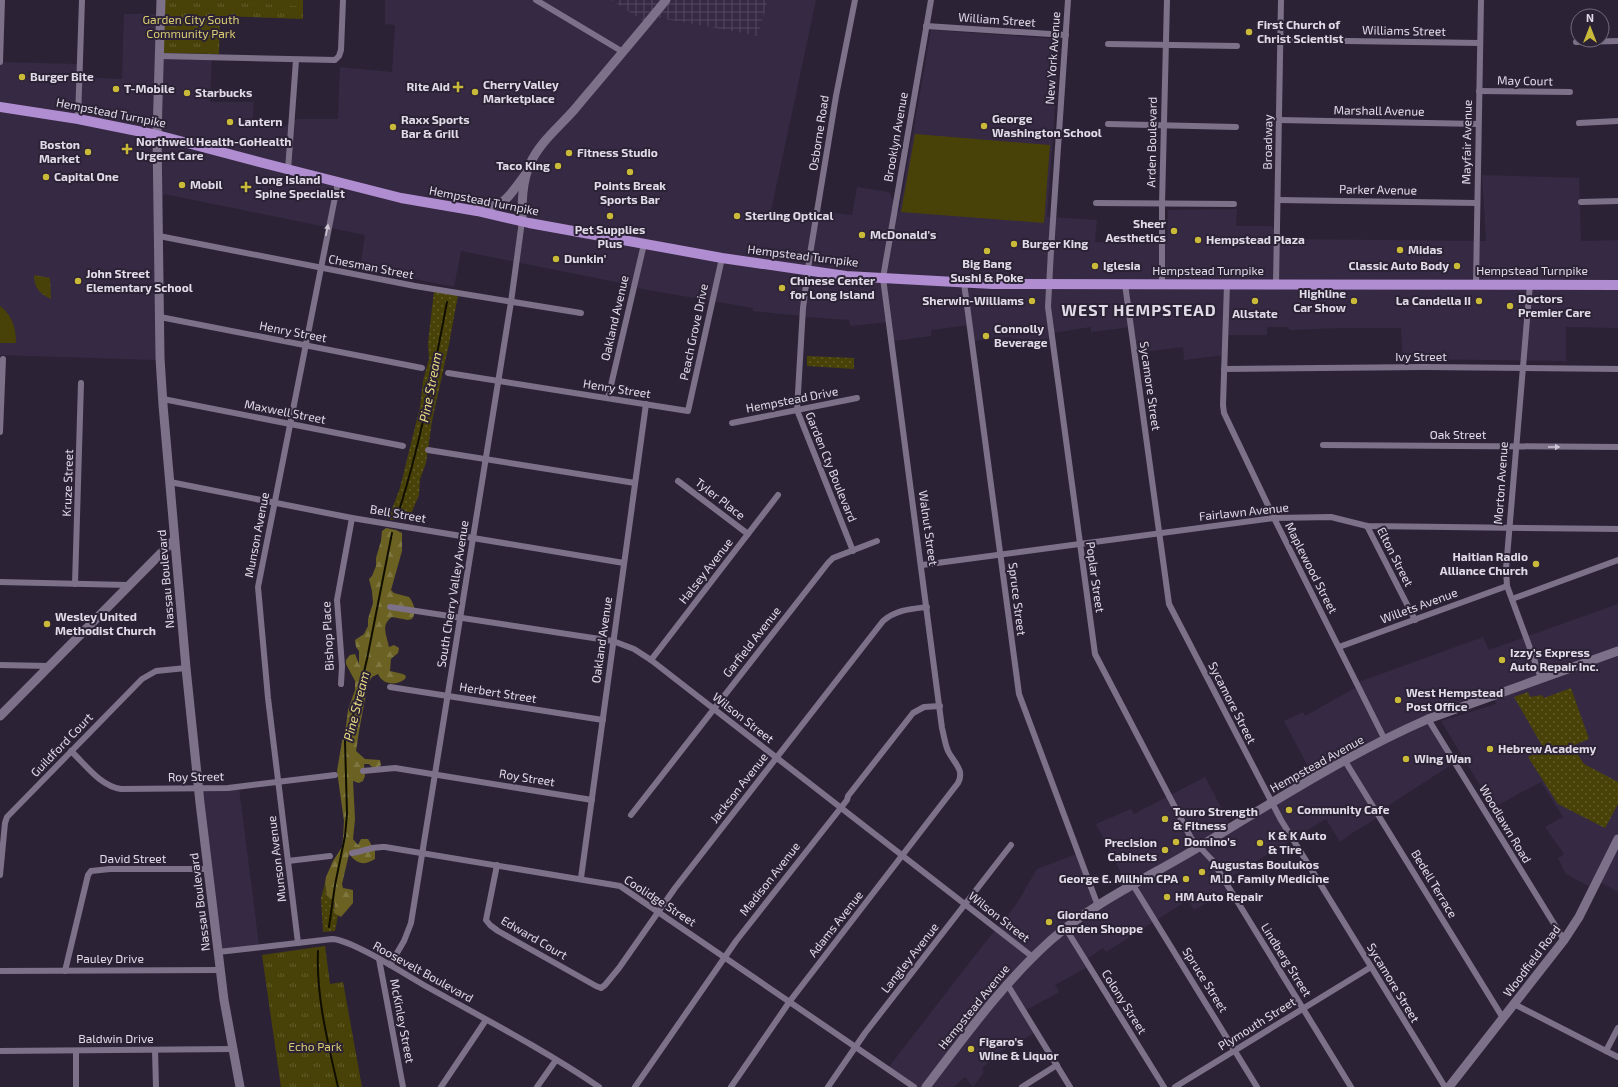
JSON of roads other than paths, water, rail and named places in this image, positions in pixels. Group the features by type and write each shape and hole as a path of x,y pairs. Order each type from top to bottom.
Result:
{"main road":[{"name":"Nassau Boulevard","path":"161,0 157,135 160,358 163,400 174,540 198,788 224,1000 240,1087"},
{"path":"522,221 523,195 527,172 533,157 540,146 623,52 666,0"},
{"name":"Hempstead Turnpike","path":"0,107 78,119 157,135 400,198 466,209 522,221 722,258 846,276 964,283 1050,285 1618,285"},
{"path":"466,209 494,206 502,203 527,172"},
{"path":"0,716 174,540"},
{"name":"Hempstead Avenue","path":"926,1087 990,1004 1008,984 1051,941 1098,906 1345,761 1428,718 1618,651"},
{"name":"Woodfield Road","path":"1450,1086 1564,940 1579,916 1618,839"}],"street":[{"path":"0,62 2,0"},
{"path":"78,119 82,0"},
{"path":"160,56 335,60 339,56 341,50 343,0"},
{"path":"536,0 623,52"},
{"name":"Osborne Road","path":"808,271 836,96 855,0"},
{"name":"Brooklyn Avenue","path":"883,278 931,0"},
{"name":"New York Avenue","path":"1050,285 1051,250 1068,0"},
{"name":"Arden Boulevard","path":"1162,284 1162,204 1167,0"},
{"name":"Broadway","path":"1276,284 1281,0"},
{"name":"Mayfair Avenue","path":"1476,284 1481,0"},
{"name":"William Street","path":"926,26 1066,35"},
{"name":"Williams Street","path":"1281,40 1480,43"},
{"path":"1108,44 1237,46"},
{"path":"288,170 296,60"},
{"name":"May Court","path":"1479,91 1570,92"},
{"name":"Marshall Avenue","path":"1279,120 1478,124"},
{"path":"1579,122 1618,121"},
{"path":"1108,124 1236,127"},
{"name":"Munson Avenue","path":"298,943 268,698 258,587 304,346 338,182"},
{"name":"Parker Avenue","path":"1278,200 1477,203"},
{"path":"1581,202 1618,202"},
{"path":"1096,204 1234,204"},
{"name":"South Cherry Valley Avenue","path":"390,965 404,941 411,923 522,221"},
{"name":"Chesman Street","path":"159,236 415,286 581,313"},
{"name":"Oakland Avenue","path":"608,398 644,244"},
{"name":"Peach Grove Drive","path":"688,411 722,258"},
{"name":"Garden Cty Boulevard","path":"808,271 797,410 853,551"},
{"name":"Walnut Street","path":"883,278 940,706 946,744 960,771 961,777"},
{"name":"Spruce Street","path":"964,283 1020,694 1098,906"},
{"name":"Sycamore Street","path":"1125,284 1169,604 1281,820 1370,967 1450,1086"},
{"name":"Maplewood Street","path":"1227,284 1224,412 1274,518 1385,740"},
{"name":"Morton Avenue","path":"1530,284 1515,446 1506,569 1507,586 1541,678"},
{"name":"Poplar Street","path":"1050,285 1048,307 1095,654 1191,838 1199,847"},
{"name":"Henry Street","path":"160,317 422,368"},
{"path":"0,432 3,359"},
{"name":"Ivy Street","path":"1224,369 1618,369"},
{"name":"Henry Street","path":"448,372 688,411"},
{"name":"Kruze Street","path":"75,584 81,383"},
{"name":"Hempstead Drive","path":"732,423 857,398"},
{"name":"Maxwell Street","path":"163,400 404,446"},
{"name":"Oakland Avenue","path":"581,878 646,404"},
{"name":"Oak Street","path":"1323,445 1618,447"},
{"path":"428,450 635,483"},
{"name":"Tyler Place","path":"678,481 748,534"},
{"name":"Bell Street","path":"170,482 352,518 624,563"},
{"name":"Halsey Avenue","path":"651,660 778,495"},
{"name":"Fairlawn Avenue","path":"922,565 1274,518 1331,517 1367,526 1618,529"},
{"name":"Bishop Place","path":"341,684 342,666 336,600 352,518"},
{"name":"Elton Street","path":"1367,526 1415,620"},
{"name":"Garfield Avenue","path":"631,815 828,563 834,558 877,541"},
{"path":"1512,599 1618,560"},
{"path":"0,582 128,586"},
{"name":"Willets Avenue","path":"1338,647 1507,586"},
{"name":"Wilson Street","path":"390,607 613,641 634,649 651,660 1034,958"},
{"name":"Jackson Avenue","path":"601,988 620,968 658,911 883,621 900,610 927,607"},
{"path":"0,665 48,666"},
{"name":"Guildford Court","path":"0,875 5,823 7,817 142,679 149,674 167,669 186,668"},
{"name":"Herbert Street","path":"390,687 603,720"},
{"name":"Madison Avenue","path":"635,1087 725,957 913,713 924,707 940,706"},
{"name":"Woodlawn Road","path":"1428,718 1564,940"},
{"name":"Roy Street","path":"71,751 104,783 115,788 228,788 335,775"},
{"name":"Bedell Terrace","path":"1345,761 1503,1018"},
{"name":"Roy Street","path":"363,771 395,768 592,800"},
{"name":"Adams Avenue","path":"731,1087 790,1001 958,783 961,777"},
{"name":"Langley Avenue","path":"828,1087 856,1047 1011,845"},
{"name":"Coolidge Street","path":"352,853 374,846 581,878 620,886 914,1087"},
{"name":"Lindberg Street","path":"1199,847 1212,860 1351,1087"},
{"path":"288,861 330,856"},
{"name":"Edward Court","path":"497,865 486,920 490,925 498,931 601,988"},
{"name":"David Street","path":"64,970 88,875 91,871 110,869 208,869"},
{"name":"Spruce Street","path":"1133,885 1257,1087"},
{"name":"Colony Street","path":"1066,929 1164,1087"},
{"name":"Roosevelt Boulevard","path":"218,952 298,943 338,940 346,942 390,965 556,1060 599,1087"},
{"name":"McKinley Street","path":"379,960 403,1087"},
{"name":"Plymouth Street","path":"1175,1087 1370,967"},
{"name":"Pauley Drive","path":"0,971 220,970"},
{"path":"1008,984 1070,1087"},
{"path":"1514,1004 1618,1057"},
{"path":"441,1087 486,1020"},
{"path":"1606,1051 1618,1028"},
{"name":"Baldwin Drive","path":"0,1051 233,1049"},
{"path":"155,1050 156,1087"},
{"path":"76,1051 76,1087"},
{"path":"537,1087 556,1060"},
{"path":"1022,1087 1057,1066"}],"waterway":[{"name":"Pine Stream","path":"397,517 413,464 447,302"},
{"name":"Pine Stream","path":"329,927 335,885 345,836 347,814 345,741 356,706 367,659 392,533"},
{"name":"Pine Stream","path":"318,951 321,1003 338,1087"}],"place":[{"name":"First Church of Christ Scientist","path":"1249,32"},
{"name":"Burger Bite","path":"22,77"},
{"name":"Rite Aid","path":"458,87"},
{"name":"T-Mobile","path":"116,89"},
{"name":"Cherry Valley Marketplace","path":"475,92"},
{"name":"Starbucks","path":"187,93"},
{"name":"Lantern","path":"230,122"},
{"name":"George Washington School","path":"984,126"},
{"name":"Raxx Sports Bar & Grill","path":"393,127"},
{"name":"Northwell Health-GoHealth Urgent Care","path":"127,149"},
{"name":"Boston Market","path":"88,152"},
{"name":"Fitness Studio","path":"569,153"},
{"name":"Taco King","path":"558,166"},
{"name":"Points Break Sports Bar","path":"630,172"},
{"name":"Capital One","path":"46,177"},
{"name":"Mobil","path":"182,185"},
{"name":"Long Island Spine Specialist","path":"246,187"},
{"name":"Pet Supplies Plus","path":"610,216"},
{"name":"Sterling Optical","path":"737,216"},
{"name":"Sheer Aesthetics","path":"1174,231"},
{"name":"McDonald's","path":"862,235"},
{"name":"Hempstead Plaza","path":"1198,240"},
{"name":"Burger King","path":"1014,244"},
{"name":"Midas","path":"1400,250"},
{"name":"Big Bang Sushi & Poke","path":"987,251"},
{"name":"Dunkin'","path":"556,259"},
{"name":"Iglesia","path":"1095,266"},
{"name":"Classic Auto Body","path":"1457,266"},
{"name":"John Street Elementary School","path":"78,281"},
{"name":"Chinese Center for Long Island","path":"782,288"},
{"name":"Sherwin-Williams","path":"1032,301"},
{"name":"Allstate","path":"1255,301"},
{"name":"Highline Car Show","path":"1354,301"},
{"name":"La Candella II","path":"1479,301"},
{"name":"Doctors Premier Care","path":"1510,306"},
{"name":"Connolly Beverage","path":"986,336"},
{"name":"Haitian Radio Alliance Church","path":"1536,564"},
{"name":"Wesley United Methodist Church","path":"47,624"},
{"name":"Izzy's Express Auto Repair Inc.","path":"1502,660"},
{"name":"West Hempstead Post Office","path":"1398,700"},
{"name":"Hebrew Academy","path":"1490,749"},
{"name":"Wing Wan","path":"1406,759"},
{"name":"Community Cafe","path":"1289,810"},
{"name":"Touro Strength & Fitness","path":"1165,819"},
{"name":"Domino's","path":"1176,842"},
{"name":"K & K Auto & Tire","path":"1260,843"},
{"name":"Precision Cabinets","path":"1165,850"},
{"name":"Augustas Boulukos M.D. Family Medicine","path":"1202,872"},
{"name":"George E. Milhim CPA","path":"1186,879"},
{"name":"HM Auto Repair","path":"1167,897"},
{"name":"Giordano Garden Shoppe","path":"1049,922"},
{"name":"Figaro’s Wine & Liquor","path":"971,1049"}],"district":[{"name":"WEST HEMPSTEAD","path":"1139,310"}],"park label":[{"name":"Garden City South Community Park","path":"191,27"},
{"name":"Echo Park","path":"315,1047"}]}
